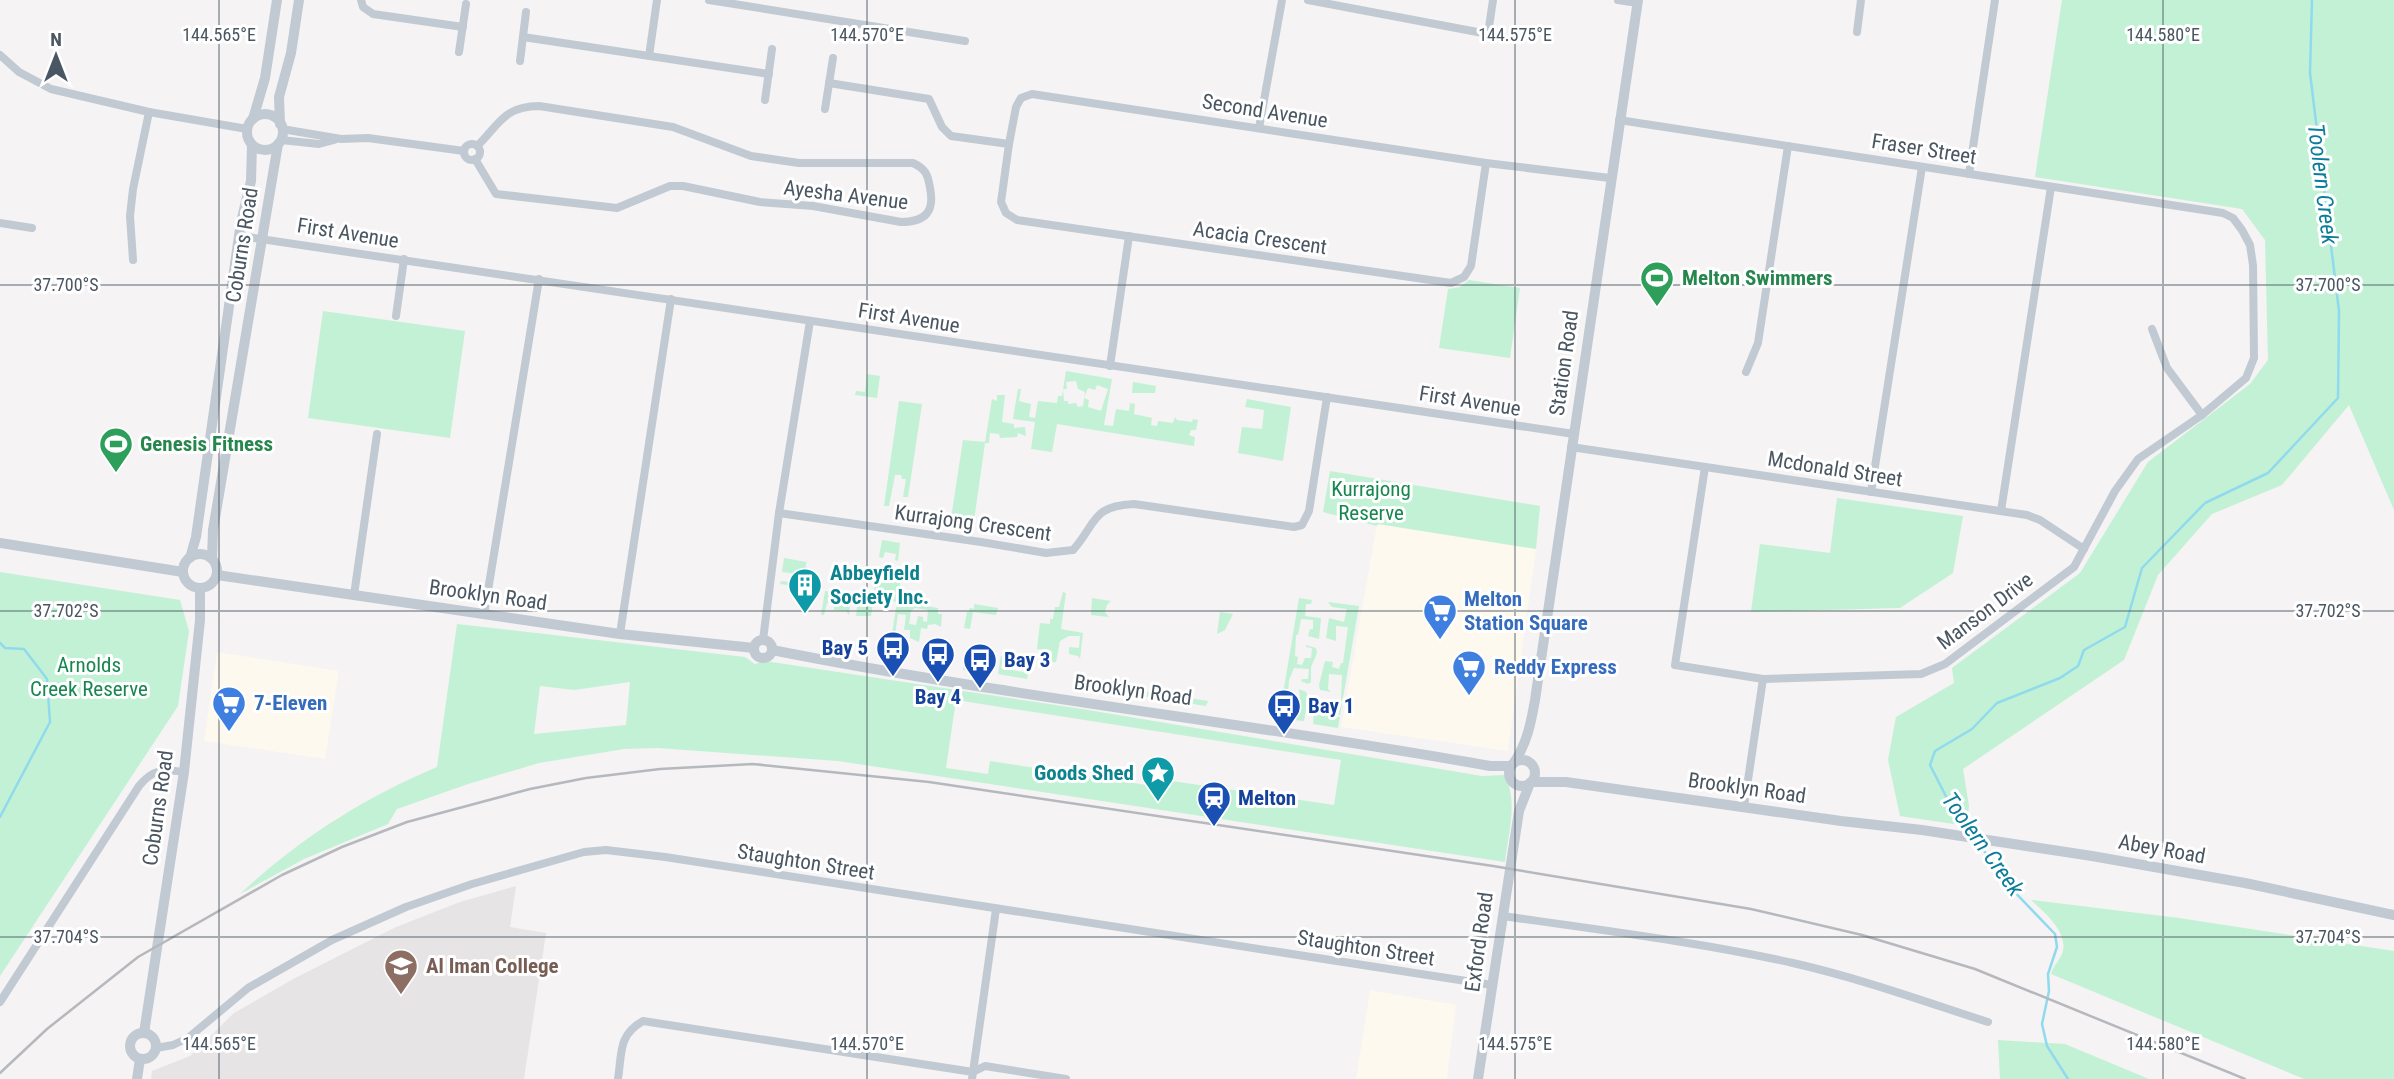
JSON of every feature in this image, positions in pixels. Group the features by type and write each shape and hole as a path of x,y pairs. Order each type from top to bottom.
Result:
{"street":[{"path":"277,0 265,78 253,119 247,129 252,145 262,150 268,150 280,134"},
{"name":"Coburns Road","path":"212,559 213,530 280,134 279,97 291,52 299,0"},
{"path":"361,0 363,7 373,14 463,27"},
{"path":"649,56 657,0"},
{"path":"709,0 965,41"},
{"path":"1259,128 1282,0"},
{"path":"1308,0 1488,34 1493,0"},
{"path":"1618,0 1638,2"},
{"path":"1857,32 1861,0"},
{"path":"1969,174 1995,0"},
{"name":"Station Road","path":"1511,772 1529,731 1638,2"},
{"path":"459,52 466,4"},
{"path":"520,61 526,12"},
{"path":"523,37 769,74"},
{"path":"765,100 772,50"},
{"path":"0,55 19,72 51,89 149,112 247,129"},
{"path":"825,109 833,58"},
{"path":"829,83 929,99 942,127 951,136 1009,144"},
{"name":"Second Avenue","path":"1009,144 1016,107 1021,98 1032,94 1486,163 1611,178"},
{"name":"Ayesha Avenue","path":"464,150 468,159 475,159 496,194 605,208 628,205 670,186 738,195 761,202 813,206 901,222 913,222 922,218 933,202 928,175 922,167 913,163 799,163 751,156 673,127 539,106 512,110 502,117 477,146"},
{"path":"133,260 133,189 149,112"},
{"path":"253,119 265,115 276,119 280,134"},
{"name":"Fraser Street","path":"1619,120 2223,213"},
{"path":"280,134 319,144 341,139 368,138 464,150 469,145 477,146 480,154 475,159"},
{"name":"Acacia Crescent","path":"1009,144 1001,202 1006,213 1017,220 1451,284 1464,277 1471,265 1486,163"},
{"name":"Coburns Road","path":"190,558 251,181 252,145"},
{"path":"1746,372 1758,343 1788,146"},
{"path":"1871,492 1922,167"},
{"path":"2001,511 2051,187"},
{"name":"Manson Drive","path":"1705,467 1675,665 1763,679 1921,674 1932,670 1953,658 2074,567 2115,491 2138,459 2203,415 2246,378 2254,358 2253,265 2250,246 2242,230 2233,218 2223,213"},
{"path":"0,223 32,228"},
{"name":"First Avenue","path":"240,236 1574,434"},
{"path":"1110,366 1129,236"},
{"path":"396,316 404,259"},
{"path":"484,615 539,279"},
{"path":"620,634 671,299"},
{"path":"758,644 810,321"},
{"path":"2152,329 2167,368 2203,415"},
{"name":"Kurrajong Crescent","path":"779,513 1046,554 1073,550 1095,517 1113,505 1134,504 1294,527 1302,525 1310,511 1327,397"},
{"path":"354,595 377,434"},
{"name":"Mcdonald Street","path":"1572,447 2001,511 2039,520 2084,549"},
{"path":"0,542 183,572"},
{"path":"201,554 212,559 217,575 211,584 200,588 190,585 183,572 186,561 190,558 201,554"},
{"name":"Brooklyn Road","path":"217,575 620,634 758,644 758,656 769,655 772,650 878,671 1376,745 1490,766 1511,772 1522,786 1531,783 1566,782 1922,830"},
{"name":"Coburns Road","path":"144,1033 184,772 200,620 200,588"},
{"path":"1744,807 1763,679"},
{"name":"Station Road","path":"1529,731 1534,768"},
{"name":"Brooklyn Road","path":"1511,772 1525,761 1534,768 1566,782"},
{"name":"Exford Road","path":"1478,1079 1519,811 1531,783 1534,768"},
{"path":"0,1002 138,786 148,775 163,770 184,772"},
{"name":"Exford Road","path":"1511,772 1519,811"},
{"name":"Abey Road","path":"1922,830 2233,880 2394,915"},
{"name":"Staughton Street","path":"156,1048 173,1045 188,1038 248,988 332,940 406,907 472,884 584,852 606,850 627,851 1492,985"},
{"path":"973,1075 996,909"},
{"path":"1503,916 1729,950 1784,961 1857,980 1988,1021"},
{"path":"618,1079 625,1038 629,1029 643,1021 973,1075 985,1066 1066,1079"},
{"path":"144,1033 152,1036 156,1048 152,1055 141,1059 132,1055 129,1046 135,1035 144,1033"},
{"path":"137,1079 141,1059"}],"shaded area":[{"name":"Melton Station Square","path":"1377,524 1536,549 1508,751 1341,727"},
{"name":"7-Eleven","path":"217,652 339,671 325,759 204,741"},
{"name":"Al Iman College","path":"516,886 510,927 546,933 524,1079 151,1079 152,1071 190,1056 234,1013 295,978 396,927 460,902"},
{"path":"1370,990 1456,1005 1447,1079 1356,1079"}],"green space":[{"path":"2062,0 2394,0 2394,510 2349,405 2282,485 2212,514 2158,575 2124,660 1963,769 1969,806 1967,826 1900,816 1888,760 1896,717 1954,683 1952,668 2080,573 2148,462 2250,384 2268,360 2265,240 2242,209 2035,177"},
{"path":"1469,280 1520,288 1510,358 1439,348 1448,289 1460,287"},
{"path":"323,311 465,331 450,438 308,418"},
{"path":"1066,371 1112,379 1104,425 1113,426 1116,409 1129,411 1130,403 1135,404 1134,414 1152,418 1151,425 1157,426 1158,421 1173,423 1175,417 1177,420 1192,422 1193,419 1198,420 1196,430 1191,430 1189,435 1195,437 1194,446 1057,424 1052,452 1031,449 1035,422 1013,419 1018,389 1021,389 1019,401 1031,404 1029,417 1035,418 1038,401 1057,403 1058,396 1062,396 1063,389","holes":["1076,381 1078,389 1085,392 1084,397 1088,388 1095,390 1097,385 1108,389 1101,411 1088,407 1089,400 1084,398 1083,406 1068,404 1068,401 1064,401 1063,389 1067,389 1066,382"]},
{"path":"867,374 880,376 877,398 855,395 856,391 865,392"},
{"path":"1133,382 1156,386 1155,393 1132,393"},
{"path":"997,395 1005,395 1002,422 1014,424 1014,428 1025,427 1026,436 1018,433 1017,437 1000,438 999,434 990,433 989,443 985,443 973,528 950,525 963,440 985,442 992,399 997,401"},
{"path":"1247,399 1291,407 1283,461 1238,453 1242,427 1262,429 1264,410 1245,407"},
{"path":"899,401 922,404 908,497 903,497 906,479 895,475 889,506 884,506"},
{"name":"Kurrajong Reserve","path":"1330,471 1540,506 1536,549 1378,524 1377,526 1323,512"},
{"path":"1837,498 1963,516 1953,573 1900,608 1751,612 1760,544 1830,553"},
{"path":"882,540 900,543 898,561 895,560 896,554 885,552 883,558 879,557"},
{"path":"807,556 804,581 801,582 803,587 780,584 781,581 798,583 798,574 782,572 784,558 806,562"},
{"path":"877,570 881,571 881,575 901,578 897,601 938,608 938,614 942,614 941,627 935,624 928,625 927,629 921,628 919,642 910,638 910,630 904,630 906,615 898,614 893,649 905,651 902,662 888,660 897,602 885,600 886,595 878,594 877,598 873,598","holes":["915,608 928,610 927,622 918,616 916,625 909,624 911,611"]},
{"name":"Arnolds Creek Reserve","path":"0,572 180,600 189,631 178,706 0,976"},
{"path":"825,591 867,597 866,603 873,604 871,616 856,616 858,598 851,597 849,615 846,611 834,610 834,604 827,603 824,615 821,615"},
{"path":"1063,592 1066,593 1061,629 1083,633 1080,659 1069,654 1069,647 1079,648 1080,636 1069,636 1060,641 1056,662 1051,662 1052,651 1037,649 1040,623 1050,624"},
{"path":"1092,598 1111,601 1105,612 1109,617 1091,615"},
{"path":"1299,598 1312,600 1311,604 1306,604 1305,616 1321,618 1319,639 1308,636 1310,629 1313,629 1313,620 1301,619 1296,635 1297,664 1302,665 1305,658 1311,658 1312,648 1306,645 1316,648 1317,653 1311,667 1311,682 1308,684 1301,681 1308,679 1309,669 1294,668 1289,680 1287,705 1301,707 1299,689 1306,692 1308,698 1304,721 1279,719 1281,708 1294,710 1281,706"},
{"path":"1328,602 1359,606 1340,715 1331,714 1336,712 1338,700 1341,699 1342,675 1329,674 1328,689 1331,692 1320,690 1319,685 1325,661 1333,662 1332,667 1339,669 1343,663 1348,627 1336,626 1336,641 1326,638 1329,618 1344,622 1347,609 1332,607"},
{"path":"974,604 998,608 996,615 973,612 970,629 964,628 967,612 970,608 974,609"},
{"path":"1220,612 1233,614 1225,630 1217,634"},
{"path":"457,624 745,657 755,664 765,661 1082,709 1482,776 1504,775 1512,806 1505,862 838,761 658,748 624,749 539,763 397,809 388,824 304,859 240,894 308,838 332,822 383,792 437,767","holes":["630,682 626,725 534,734 540,686 574,690","956,700 1341,760 1334,805 1165,780 1153,786 990,761 988,774 946,768"]},
{"path":"993,655 992,674 963,670 964,664 991,665"},
{"path":"1001,656 1001,668 1028,673 1027,679 998,674"},
{"path":"1082,679 1129,686 1126,691 1082,685"},
{"path":"1141,691 1208,701 1206,706 1142,696"},
{"path":"1315,698 1321,698 1319,710 1328,711 1319,714 1340,717 1338,728 1313,724"},
{"path":"2031,900 2179,918 2394,951 2394,1079 2304,1079 2051,974 2062,954 2062,938 2054,924"},
{"path":"1998,1040 2065,1044 2149,1079 2000,1079"}],"waterway":[{"name":"Toolern Creek","path":"1973,835 1955,814 1930,765 1935,751 1972,729 1997,703 2060,678 2078,666 2084,650 2125,627 2142,568 2205,503 2268,473 2338,398 2339,311 2310,73 2312,0"},
{"path":"0,643 5,648 24,649 47,679 50,722 0,817"},
{"name":"Toolern Creek","path":"1979,843 2004,881 2055,934 2057,947 2048,974 2049,991 2042,1024 2047,1046 2068,1079"}],"railway":[{"path":"0,1073 47,1029 138,957 282,875 342,847 407,822 530,789 586,778 660,769 753,764 929,782 1493,866 1751,909 1862,935 1975,969 2245,1079"}],"place":[{"name":"Melton Swimmers","path":"1657,308"},
{"name":"Genesis Fitness","path":"116,474"},
{"name":"Abbeyfield Society Inc.","path":"805,615"},
{"name":"Melton Station Square","path":"1440,641"},
{"name":"Bay 5","path":"893,678"},
{"name":"Bay 4","path":"938,684"},
{"name":"Bay 3","path":"980,690"},
{"name":"Reddy Express","path":"1469,697"},
{"name":"7-Eleven","path":"229,733"},
{"name":"Bay 1","path":"1284,736"},
{"name":"Goods Shed","path":"1158,803"},
{"name":"Melton","path":"1214,828"},
{"name":"Al Iman College","path":"401,996"}]}
